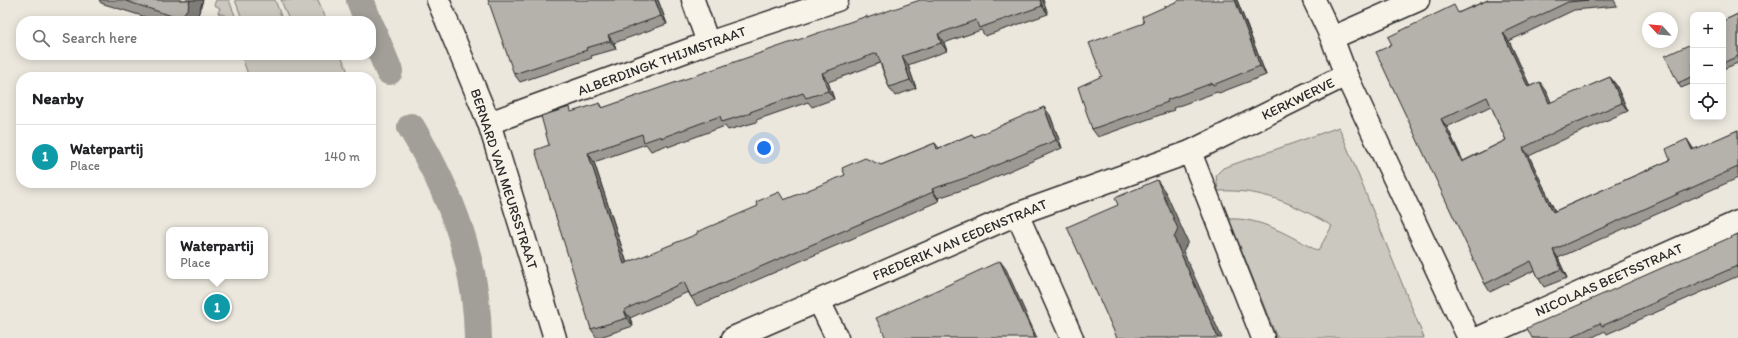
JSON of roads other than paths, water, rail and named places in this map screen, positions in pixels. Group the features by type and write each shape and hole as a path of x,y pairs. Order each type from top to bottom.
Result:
{"street":[{"name":"BERNARD VAN MEURSSTRAAT","path":"438,0 489,123 556,338"},
{"path":"693,0 708,43"},
{"name":"ALBERDINGK THIJMSTRAAT","path":"489,123 708,43 837,0"},
{"path":"1314,0 1332,38 1346,76"},
{"path":"1332,38 1418,0"},
{"name":"KERKWERVE","path":"1190,152 1346,76 1469,338"},
{"path":"1190,152 1263,338"},
{"name":"FREDERIK VAN EEDENSTRAAT","path":"734,338 1017,214 1190,152"},
{"path":"1017,214 1072,338"},
{"name":"NICOLAAS BEETSSTRAAT","path":"1479,338 1738,222"},
{"path":"819,301 837,338"}],"waterway":[{"path":"360,0 366,16"},
{"path":"376,39 389,71"},
{"path":"411,127 438,177 459,228 473,282 478,338"}],"place":[{"name":"Waterpartij","path":"217,307"}]}
